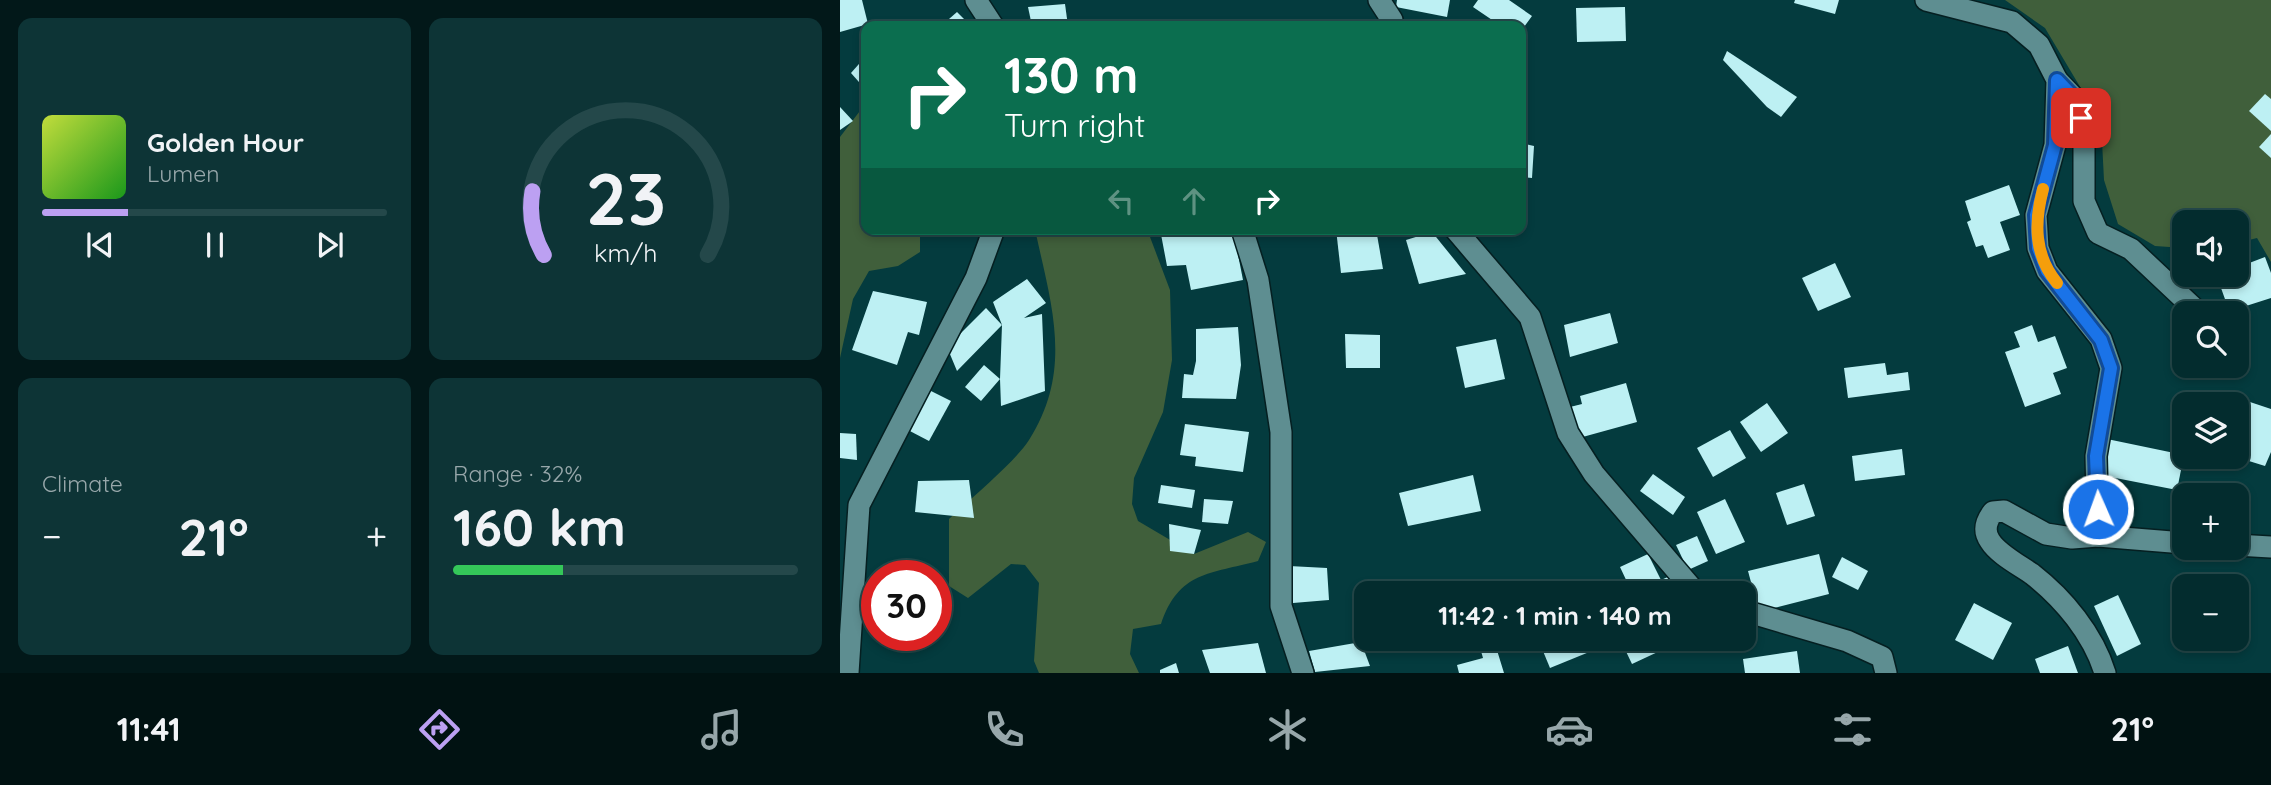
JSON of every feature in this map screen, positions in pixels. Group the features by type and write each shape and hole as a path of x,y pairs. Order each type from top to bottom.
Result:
{"street":[{"path":"976,0 990,21"},
{"path":"1378,0 1392,21"},
{"path":"1926,0 2012,23 2039,45 2057,80 2077,101 2084,135 2084,201 2098,233 2131,249 2188,301"},
{"path":"2057,80 2055,145 2036,215 2038,248 2047,271 2101,340 2111,368 2096,456 2098,536"},
{"path":"848,673 859,505 976,278 992,235"},
{"path":"1243,235 1258,279 1281,432 1281,606 1303,673"},
{"path":"1460,235 1530,317 1568,433 1594,474 1686,581"},
{"path":"2105,673 2081,622 2046,585 1992,544 1985,533 1987,520 1993,512 2004,511 2046,534 2072,538 2098,536 2172,542"},
{"path":"2249,546 2271,547"},
{"path":"1756,614 1847,641 1882,657 1886,673"}],"green space":[{"path":"2005,0 2271,0 2271,262 2257,238 2249,240 2249,210 2172,210 2172,247 2155,246 2118,224 2104,180 2101,122 2045,28"},
{"path":"861,110 861,235 920,235 920,252 898,266 869,271 853,299 840,358 840,137"},
{"path":"1036,235 1149,235 1170,290 1172,360 1163,412 1134,478 1132,504 1138,521 1194,554 1248,532 1266,542 1258,561 1198,578 1177,594 1161,624 1133,629 1130,654 1139,673 1039,673 1034,661 1039,583 1025,565 1011,564 968,598 952,588 949,519 1022,449 1043,414 1055,364 1052,313"}],"building":[{"path":"840,0 862,0 867,21 861,21 861,26 840,32"},
{"path":"1397,0 1450,0 1447,17 1396,7"},
{"path":"1478,0 1509,0 1532,16 1526,24 1526,21 1494,21 1473,7"},
{"path":"1795,0 1839,0 1835,14 1794,3"},
{"path":"1065,4 1067,21 1031,21 1028,7"},
{"path":"1625,7 1626,41 1577,42 1576,8"},
{"path":"957,12 966,21 947,21"},
{"path":"1727,51 1797,97 1781,117 1767,107 1723,60"},
{"path":"861,62 861,84 851,73"},
{"path":"2265,94 2271,99 2271,131 2249,111"},
{"path":"840,107 853,121 840,130"},
{"path":"2271,134 2271,158 2259,147"},
{"path":"1526,144 1534,146 1532,178 1526,177"},
{"path":"2009,185 2020,215 2000,222 2010,250 1988,258 1983,245 1976,247 1967,222 1971,220 1965,201"},
{"path":"1161,235 1234,235 1243,280 1191,290 1186,265 1167,266"},
{"path":"1337,235 1377,235 1383,269 1341,273"},
{"path":"1422,235 1434,235 1466,274 1419,284 1406,240"},
{"path":"2265,257 2271,273 2271,298 2249,305 2249,301 2226,301 2221,288 2249,287 2249,263"},
{"path":"1835,263 1851,297 1818,311 1802,278"},
{"path":"1027,279 1046,303 1024,318 1042,314 1045,391 1001,406 1002,325 993,302"},
{"path":"873,291 927,302 919,335 908,332 897,365 852,350"},
{"path":"986,308 1002,325 957,371 947,347"},
{"path":"1610,313 1618,343 1570,357 1564,325"},
{"path":"2032,325 2038,342 2055,336 2067,368 2053,373 2061,394 2025,407 2005,352 2020,347 2014,332"},
{"path":"1238,327 1241,365 1236,399 1182,398 1184,374 1193,375 1196,361 1196,329"},
{"path":"1345,334 1380,335 1380,368 1346,368"},
{"path":"1496,339 1505,379 1465,388 1456,347"},
{"path":"1885,363 1887,375 1908,372 1910,390 1848,398 1844,368"},
{"path":"984,365 1000,379 981,401 965,387"},
{"path":"1626,383 1637,422 1579,438 1570,407 1582,404 1580,396"},
{"path":"927,389 951,401 929,441 906,429"},
{"path":"2249,402 2271,409 2271,452 2265,466 2249,461"},
{"path":"1767,403 1788,433 1761,452 1740,422"},
{"path":"1185,424 1249,432 1243,472 1195,466 1196,457 1180,455"},
{"path":"1730,430 1746,458 1713,477 1697,448"},
{"path":"840,433 856,434 857,460 840,458"},
{"path":"2107,439 2172,453 2172,469 2181,469 2178,483 2172,483 2172,489 2100,475"},
{"path":"1902,449 1905,475 1855,481 1852,456"},
{"path":"1653,474 1685,497 1673,515 1640,491"},
{"path":"1473,475 1481,511 1408,526 1399,493"},
{"path":"969,480 974,518 915,512 918,481"},
{"path":"1804,484 1815,516 1787,525 1776,493"},
{"path":"1161,485 1195,490 1192,508 1158,503"},
{"path":"1204,499 1233,501 1228,524 1202,522"},
{"path":"1725,499 1745,542 1716,554 1697,512"},
{"path":"1169,524 1201,530 1194,554 1170,551"},
{"path":"1697,536 1708,561 1688,570 1676,545"},
{"path":"1648,554 1661,580 1670,576 1672,581 1627,581 1620,567"},
{"path":"1819,554 1829,594 1759,612 1756,581 1751,581 1748,571"},
{"path":"1842,557 1868,571 1858,590 1832,577"},
{"path":"1289,566 1327,568 1329,600 1293,603"},
{"path":"2118,595 2141,644 2117,656 2094,606"},
{"path":"1974,603 2012,623 1993,660 1955,640"},
{"path":"1258,643 1266,673 1210,673 1202,650"},
{"path":"1354,643 1354,651 1364,651 1370,666 1315,672 1309,651"},
{"path":"2068,646 2078,673 2040,673 2035,659"},
{"path":"1481,651 1497,651 1504,673 1459,673 1457,665 1483,658"},
{"path":"1543,651 1592,651 1550,668"},
{"path":"1626,651 1660,651 1632,664"},
{"path":"1797,651 1800,673 1745,673 1743,659"},
{"path":"1176,663 1179,673 1160,673 1160,670"}],"slow traffic":[{"path":"2043,189 2036,215 2038,248 2047,271 2057,283"}],"route":[{"path":"2081,118 2077,101 2057,80 2055,145 2036,215 2038,248 2047,271 2101,340 2111,368 2096,456 2098,509"}]}
